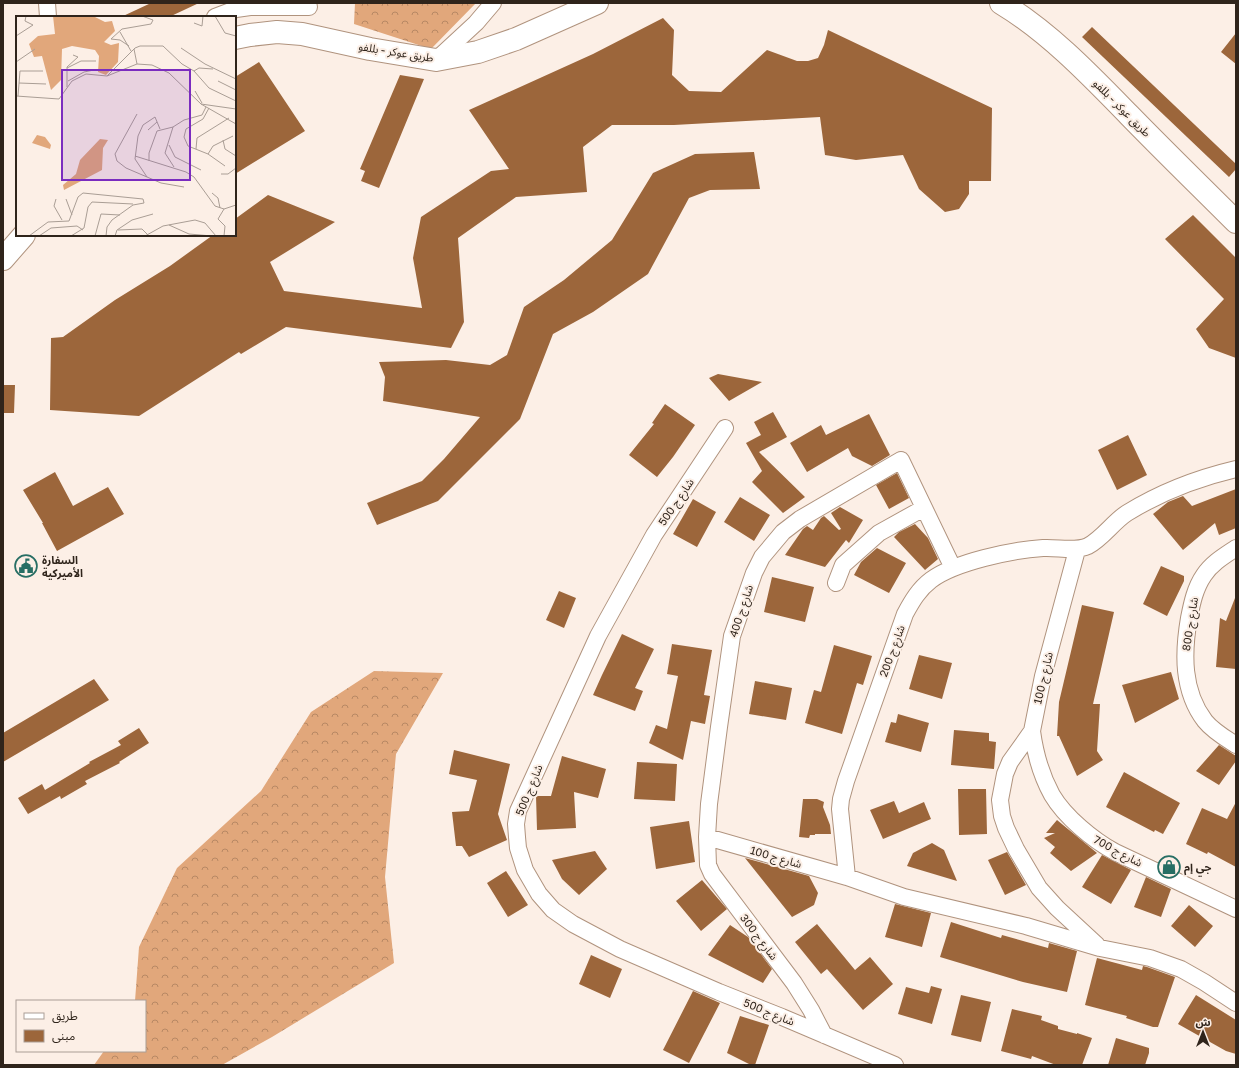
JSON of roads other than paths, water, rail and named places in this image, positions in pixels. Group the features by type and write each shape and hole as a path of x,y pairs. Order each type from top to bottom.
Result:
{"street":[{"path":"47,3 48,16"},
{"path":"436,60 476,23 493,3"},
{"name":"طريق عوكر - بللفو","path":"236,38 276,32 302,34 370,49 436,60 478,52 516,39 597,3"},
{"name":"طريق عوكر - بللفو","path":"1001,3 1037,28 1064,52 1109,94 1236,222"},
{"path":"218,16 236,9 250,7 309,7"},
{"path":"3,259 23,236"},
{"name":"شارع ج 500","path":"725,428 654,535 598,636 518,811 516,824 518,848 525,870 539,894 553,910 573,924 620,949 895,1065"},
{"name":"شارع ج 400","path":"707,837 709,804 732,636 747,590 762,557 783,532 800,519 901,460 924,508"},
{"path":"1077,550 1088,546 1126,514 1143,504 1179,486 1236,469"},
{"path":"836,583 844,565 879,533 924,508 953,568"},
{"name":"شارع ج 200","path":"847,877 840,809 841,799 894,644 911,603 931,580 953,568 1023,550 1062,548 1077,550"},
{"name":"شارع ج 800","path":"1236,548 1214,563 1203,576 1196,589 1192,602 1185,649 1189,688 1196,705 1205,721 1222,737 1236,744"},
{"name":"شارع ج 100","path":"1077,550 1043,676 1032,731 1010,762 1005,774 1000,800 1002,816 1016,849 1039,888 1057,908 1100,948"},
{"name":"شارع ج 700","path":"1032,731 1034,748 1052,794 1066,813 1092,838 1115,852 1236,910"},
{"name":"شارع ج 300","path":"707,837 708,865 712,874 794,983 811,1010 824,1035"},
{"name":"شارع ج 100","path":"707,837 847,877 904,897 1026,926 1100,948 1150,958 1181,969 1236,1003"}],"place":[{"name":"السفارة الأميركية","path":"26,566"},
{"name":"جي إم","path":"1169,867"}]}
